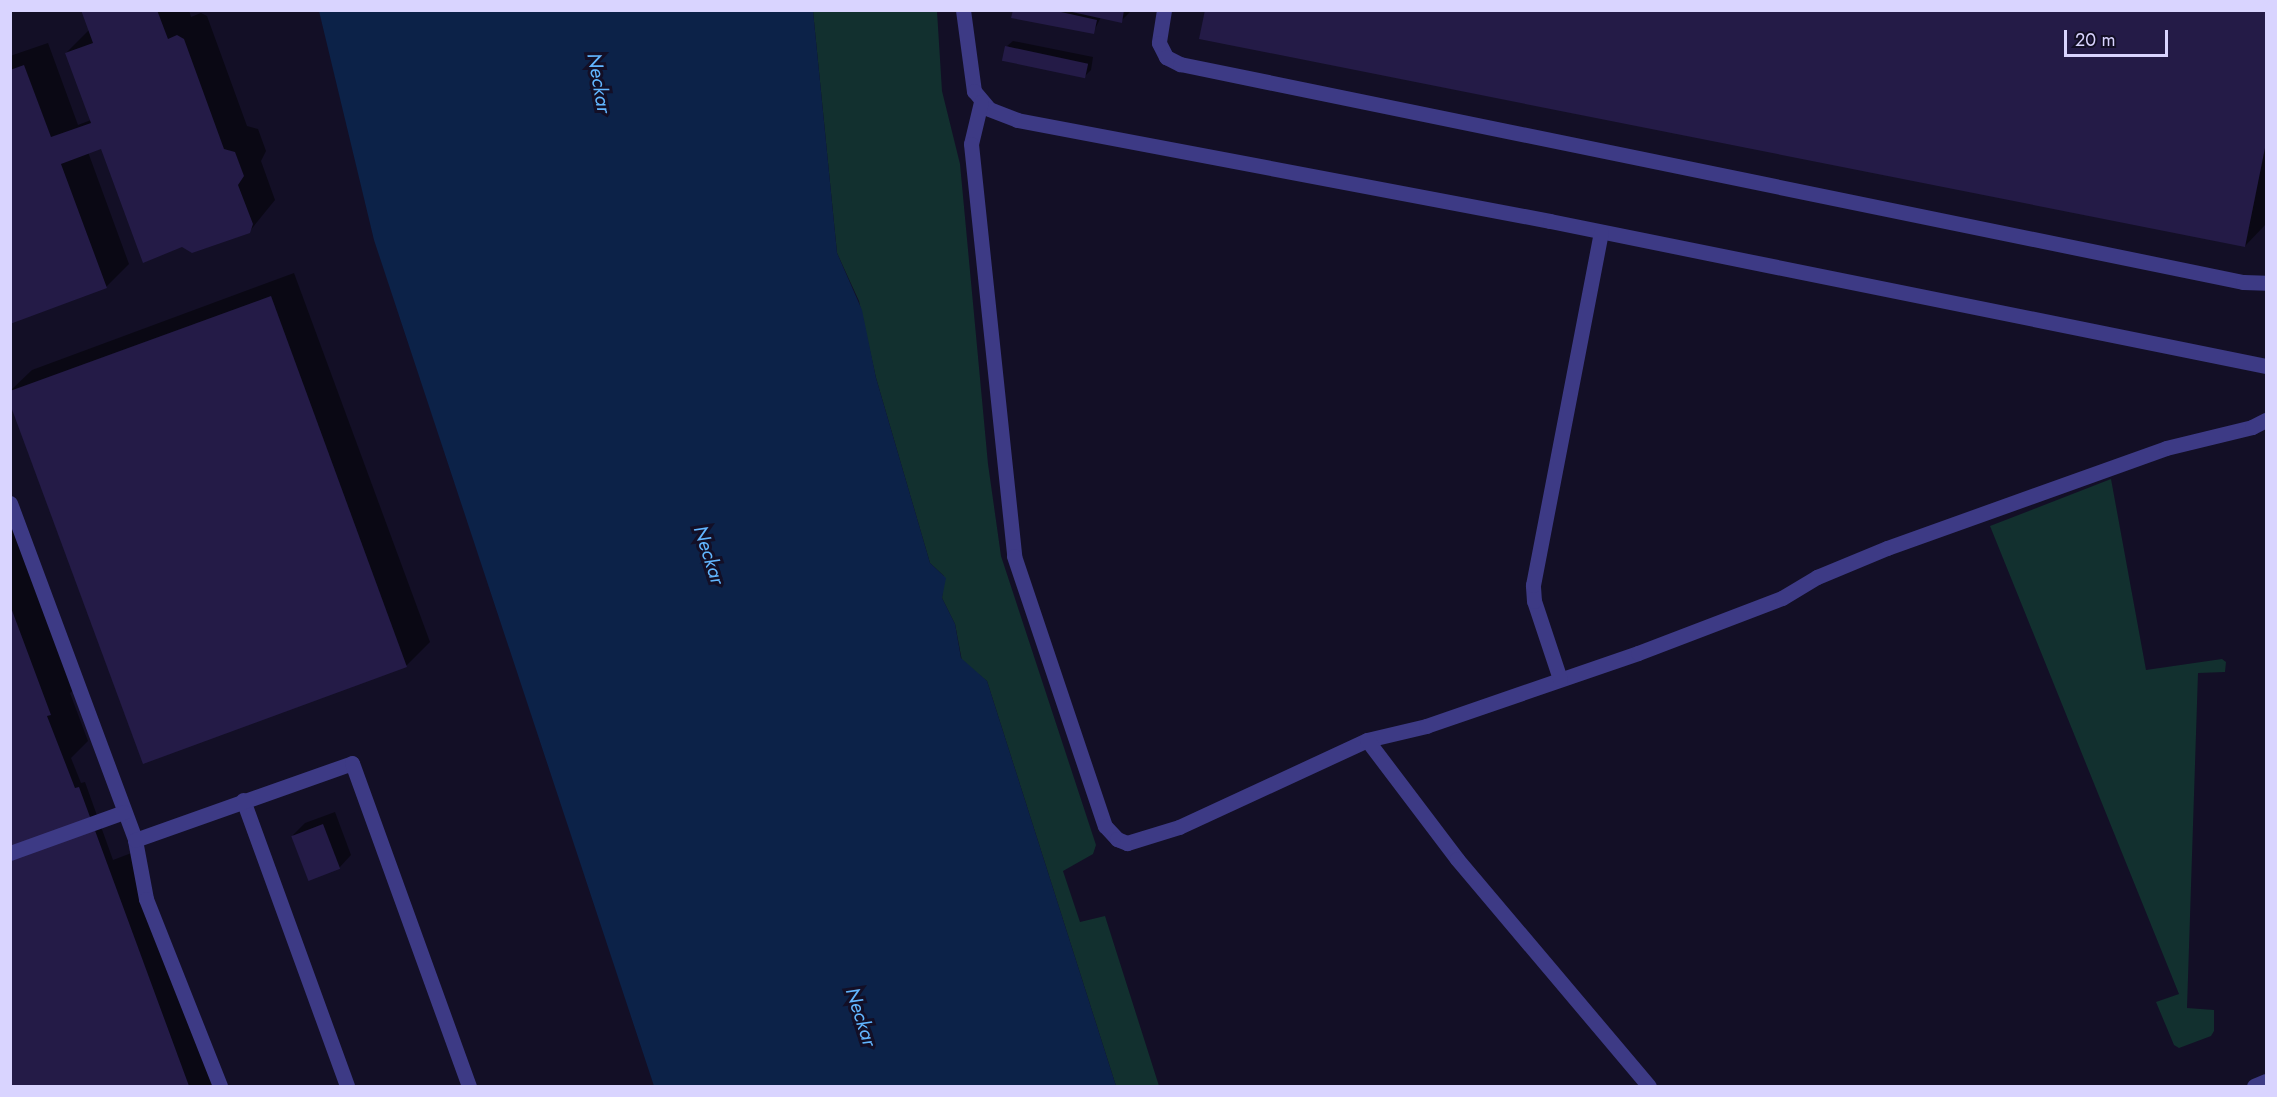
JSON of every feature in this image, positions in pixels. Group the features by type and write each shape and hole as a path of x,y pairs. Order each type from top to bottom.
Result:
{"street":[{"path":"963,10 970,84 981,102 996,113 1017,120 1601,232 2266,366"},
{"path":"1164,10 1161,49 1166,57 1180,64 2244,282 2266,283"},
{"path":"981,102 971,144 1012,547 1105,826 1117,839 1137,843 1254,794 1367,740 1426,726 1736,617 1782,598 1816,576 1897,545 2166,448 2252,427 2266,420"},
{"path":"1560,679 1534,601 1533,585 1601,232"},
{"path":"10,503 135,840 146,899 220,1086"},
{"path":"1367,740 1457,859 1649,1086"},
{"path":"135,840 352,763 469,1086"},
{"path":"243,800 347,1086"},
{"path":"10,853 124,812"},
{"path":"2254,1086 2266,1081"}],"green space":[{"path":"813,11 937,11 942,91 960,164 988,464 1001,556 1096,845 1093,854 1063,871 1080,922 1105,916 1159,1086 1116,1086 987,681 962,661 955,624 942,598 944,576 930,563 876,378 859,301 837,253"},
{"path":"2111,479 2146,670 2222,659 2226,662 2225,672 2198,673 2187,1008 2214,1010 2214,1031 2211,1036 2179,1048 2174,1045 2156,1002 2179,994 1990,526"}],"water":[{"name":"Neckar","path":"319,11 813,11 837,253 862,310 876,378 930,563 946,578 942,598 955,624 961,658 987,681 1116,1086 654,1086 374,240"}],"building":[{"path":"81,10 157,10 168,39 177,35 184,39 224,149 235,152 244,176 238,185 253,224 250,233 192,253 182,247 143,263 101,149 61,164 107,288 10,324 10,70 24,65 51,137 91,123 65,53 93,43"},
{"path":"1013,10 1052,10 1097,20 1094,34 1011,18"},
{"path":"1063,10 1124,10 1122,23"},
{"path":"1205,10 2266,10 2266,143 2245,247 1199,39"},
{"path":"1005,46 1088,64 1085,78 1002,61"},
{"path":"271,296 407,667 143,764 10,404 10,391"},
{"path":"10,605 51,715 47,716 75,788 79,787 189,1086 10,1086"},
{"path":"323,824 340,869 308,881 291,836"}]}
